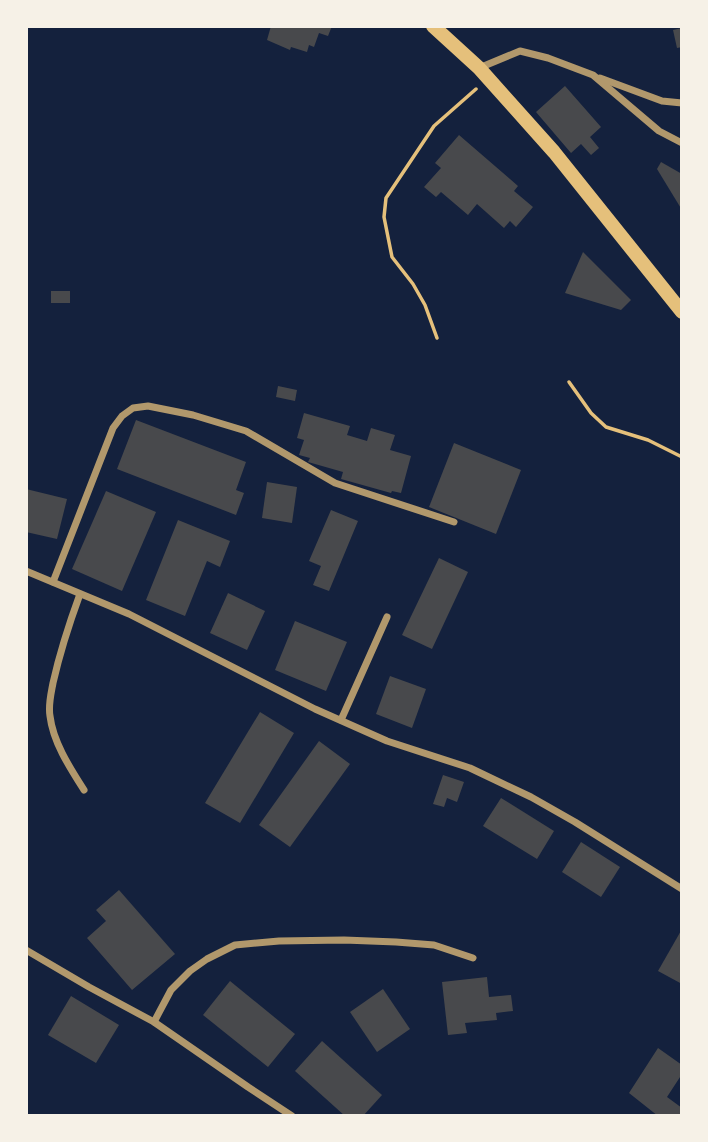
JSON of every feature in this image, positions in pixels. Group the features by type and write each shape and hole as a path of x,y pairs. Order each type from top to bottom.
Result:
{"main road":[{"path":"433,26 484,73 554,152 682,312"}],"street":[{"path":"484,73 520,51 548,58 662,101 682,103"},
{"path":"593,75 659,131 682,143"},
{"path":"53,582 113,428 122,416 133,408 148,406 193,415 246,431 335,483 454,522"},
{"path":"26,572 129,614 315,709 387,741 470,768 531,797 682,889"},
{"path":"80,594 64,636 50,698 49,715 55,737 71,771 84,790"},
{"path":"341,720 387,617"},
{"path":"155,1022 171,990 190,971 235,945 279,941 396,942 434,945 473,958"},
{"path":"26,950 155,1022 292,1116"}],"path":[{"path":"437,338 425,305 392,257 384,216 386,198 434,126 484,73"},
{"path":"569,382 591,413 606,427 648,440 682,457"}],"building":[{"path":"271,26 332,26 328,36 319,33 314,47 309,45 307,52 291,47 290,50 267,40"},
{"path":"682,28 682,47 677,48 673,30"},
{"path":"565,86 601,127 590,137 599,148 591,155 581,144 571,153 536,112"},
{"path":"459,135 518,186 514,191 533,207 516,227 510,221 504,228 477,204 468,215 441,192 436,197 424,187 441,168 435,163"},
{"path":"661,162 682,174 682,210 657,169"},
{"path":"583,252 631,300 621,310 565,293"},
{"path":"51,291 70,291 70,303 51,303"},
{"path":"278,386 297,390 295,401 276,397"},
{"path":"304,413 350,426 347,435 367,441 371,428 395,435 390,450 411,456 401,493 391,493 341,479 343,472 308,462 310,458 299,455 304,440 297,438"},
{"path":"136,420 246,462 236,490 244,493 236,515 117,469"},
{"path":"454,443 521,470 496,534 429,507"},
{"path":"267,482 297,487 292,523 262,518"},
{"path":"26,489 67,499 57,539 26,532"},
{"path":"106,491 156,512 122,591 72,569"},
{"path":"331,510 358,521 329,591 313,585 321,566 309,561"},
{"path":"178,520 230,541 220,567 207,561 185,616 146,600"},
{"path":"439,558 468,572 432,649 402,635"},
{"path":"228,593 265,611 247,650 210,633"},
{"path":"295,621 347,642 326,691 275,670"},
{"path":"390,676 426,689 412,728 376,714"},
{"path":"260,712 294,733 240,823 205,803"},
{"path":"319,741 350,764 290,847 259,825"},
{"path":"443,775 464,782 457,802 447,798 444,807 433,804"},
{"path":"501,798 554,831 537,859 483,826"},
{"path":"581,842 620,867 601,897 562,872"},
{"path":"119,890 175,954 132,990 87,938 106,921 96,910"},
{"path":"682,929 682,984 658,971"},
{"path":"487,977 489,997 511,995 513,1011 496,1013 497,1020 465,1023 467,1033 448,1035 442,982"},
{"path":"230,981 295,1034 268,1067 203,1015"},
{"path":"383,989 410,1029 377,1052 350,1012"},
{"path":"71,996 119,1025 96,1063 48,1035"},
{"path":"322,1041 382,1095 363,1116 345,1116 295,1071"},
{"path":"658,1048 682,1065 682,1074 667,1097 682,1108 682,1116 658,1116 629,1093"}]}
